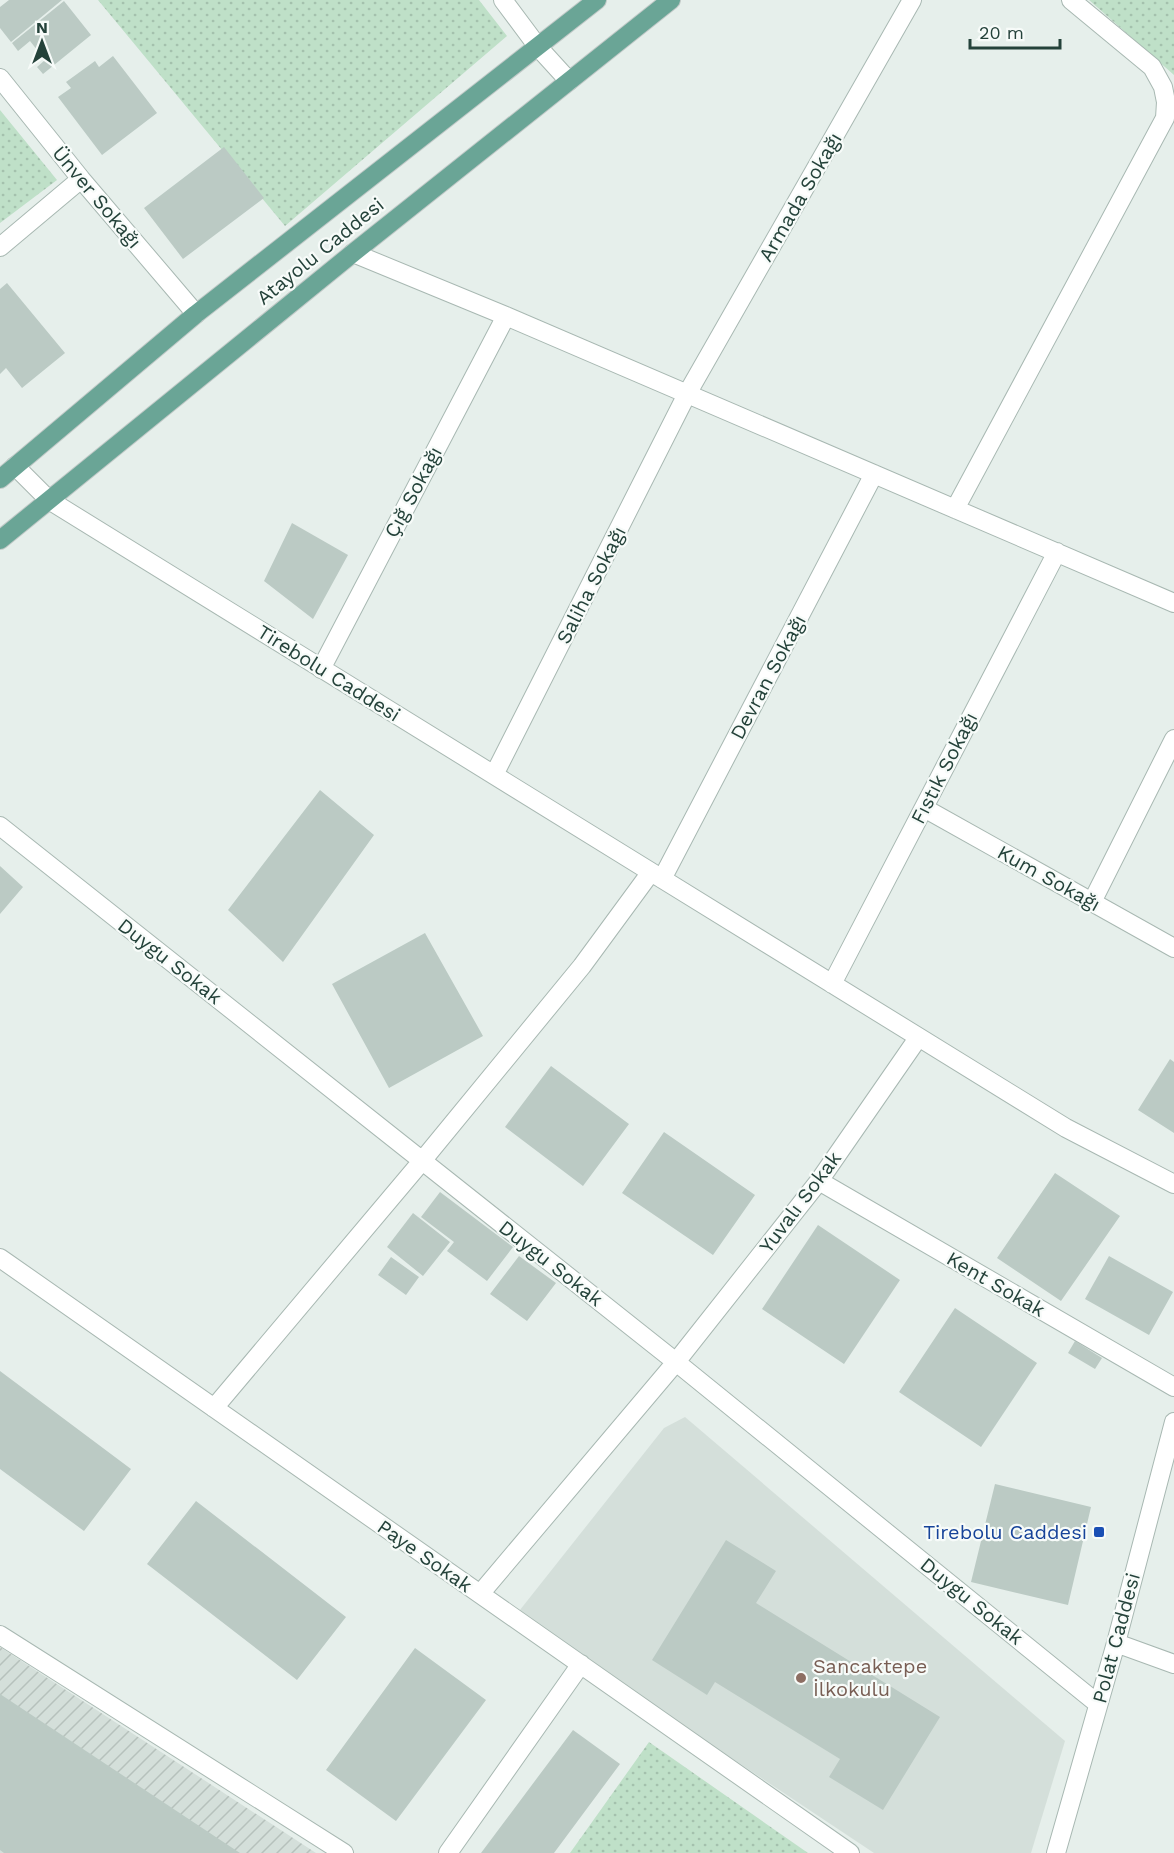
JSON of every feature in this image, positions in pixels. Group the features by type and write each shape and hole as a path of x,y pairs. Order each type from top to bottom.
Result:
{"main road":[{"name":"Atayolu Caddesi","path":"0,478 196,314 597,0"},
{"name":"Atayolu Caddesi","path":"0,540 671,0"}],"street":[{"path":"503,0 538,47 569,81"},
{"name":"Armada Sokağı","path":"687,394 912,0"},
{"path":"955,509 1166,118 1163,87 1152,67 1071,0"},
{"name":"Ünver Sokağı","path":"0,78 81,179 196,314"},
{"path":"0,247 81,179"},
{"path":"353,254 506,316 1174,603"},
{"name":"Çığ Sokağı","path":"321,669 506,316"},
{"name":"Saliha Sokağı","path":"494,776 687,394"},
{"name":"Tirebolu Caddesi","path":"15,466 49,500 321,669 1066,1128 1174,1184"},
{"name":"Devran Sokağı","path":"214,1408 422,1161 656,875 874,474"},
{"name":"Fıstık Sokağı","path":"832,984 1057,552"},
{"path":"1092,902 1174,739"},
{"name":"Kum Sokağı","path":"924,808 1174,948"},
{"name":"Duygu Sokak","path":"0,826 676,1362 1098,1704"},
{"name":"Yuvalı Sokak","path":"480,1594 676,1362 819,1181 918,1038"},
{"name":"Kent Sokak","path":"819,1181 1174,1387"},
{"name":"Paye Sokak","path":"0,1258 850,1853"},
{"name":"Polat Caddesi","path":"1056,1853 1169,1460 1174,1422"},
{"path":"0,1635 344,1853"},
{"path":"1116,1642 1174,1665"},
{"path":"448,1853 581,1664"}],"shaded area":[{"name":"Sancaktepe İlkokulu","path":"685,1417 1065,1741 1031,1853 874,1853 516,1615 664,1428"},
{"path":"0,1647 316,1853 0,1853"}],"green space":[{"path":"98,0 479,0 507,36 285,226"},
{"path":"1089,0 1174,0 1174,75"},
{"path":"0,110 57,180 0,223"},
{"path":"649,1742 808,1853 570,1853"}],"building":[{"path":"9,0 62,0 11,42 0,28 0,7"},
{"path":"64,1 91,35 43,74 37,67 45,60 30,41 18,51 12,43"},
{"path":"113,56 157,113 102,155 58,97 71,88 66,82 95,61 99,67"},
{"path":"224,147 264,198 183,259 144,208"},
{"path":"7,283 65,353 22,388 6,368 0,374 0,289"},
{"path":"292,523 348,555 313,619 264,581"},
{"path":"320,790 374,835 283,962 228,910"},
{"path":"0,866 23,887 0,914"},
{"path":"425,933 483,1036 389,1088 332,984"},
{"path":"1170,1059 1174,1062 1174,1133 1138,1110"},
{"path":"551,1066 629,1124 583,1186 505,1127"},
{"path":"664,1132 755,1195 713,1255 622,1193"},
{"path":"1055,1173 1120,1216 1061,1301 997,1258"},
{"path":"440,1192 513,1247 487,1281 447,1251 454,1242 421,1217"},
{"path":"413,1213 450,1242 423,1276 387,1247"},
{"path":"818,1225 900,1280 844,1364 762,1309"},
{"path":"519,1256 556,1283 527,1321 490,1294"},
{"path":"1109,1256 1173,1292 1149,1335 1085,1299"},
{"path":"391,1257 419,1277 406,1295 378,1275"},
{"path":"955,1308 1037,1363 981,1447 899,1392"},
{"path":"1075,1341 1102,1358 1095,1369 1068,1353"},
{"path":"0,1371 131,1469 84,1531 0,1469"},
{"path":"995,1484 1091,1507 1068,1605 971,1582"},
{"path":"196,1501 346,1617 297,1680 147,1564"},
{"path":"726,1540 776,1571 756,1603 940,1717 883,1810 829,1777 840,1759 715,1682 707,1695 652,1660"},
{"path":"415,1648 486,1700 396,1821 326,1770"},
{"path":"0,1694 240,1853 4,1853 0,1850"},
{"path":"573,1730 620,1764 554,1853 481,1853"}],"place":[{"name":"Tirebolu Caddesi","path":"1099,1532"},
{"name":"Sancaktepe İlkokulu","path":"801,1678"}]}
